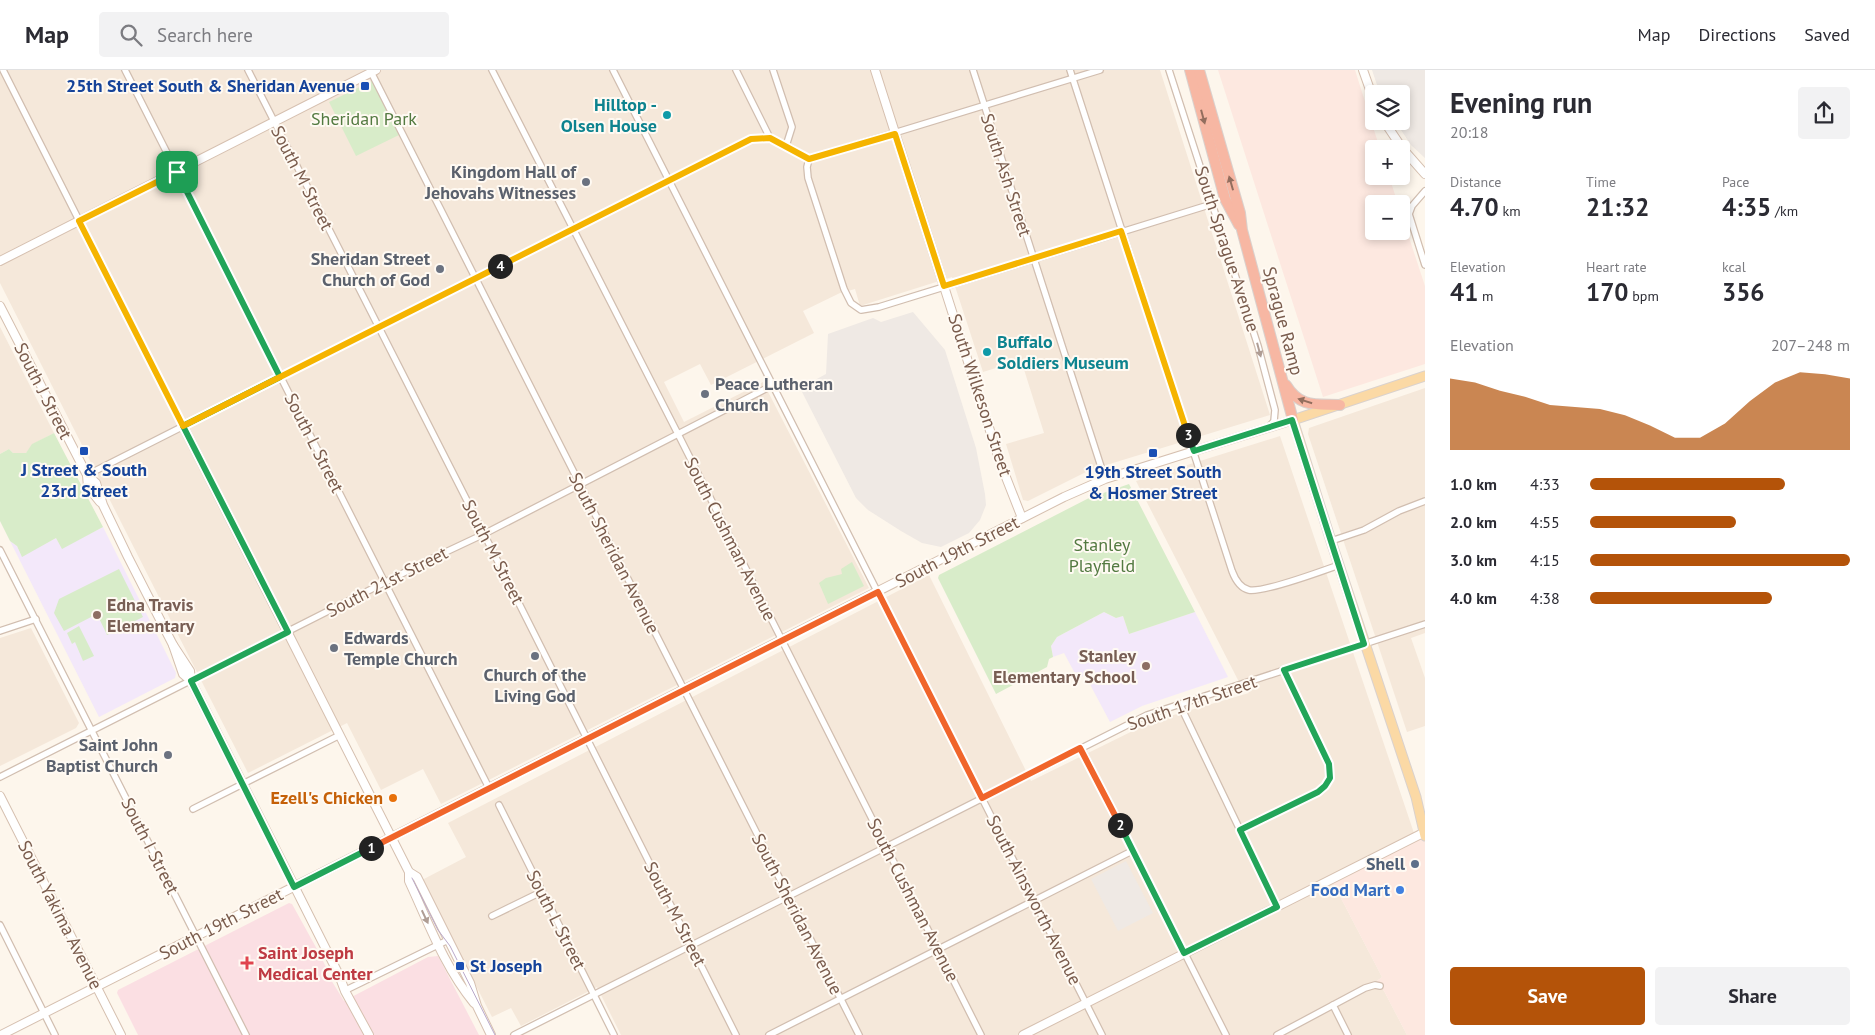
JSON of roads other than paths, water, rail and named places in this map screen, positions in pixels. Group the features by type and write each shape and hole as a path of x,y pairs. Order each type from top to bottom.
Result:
{"highway":[{"name":"Sprague Ramp","path":"1190,70 1225,199 1242,230"},
{"name":"Sprague Ramp","path":"1199,70 1240,213 1242,230 1292,420"},
{"path":"1281,378 1292,394 1303,402 1340,405"}],"main road":[{"name":"South 19th Street","path":"1292,420 1425,376"},
{"path":"1292,420 1364,644 1416,797 1425,833"}],"street":[{"path":"3,70 392,838 410,872 417,877 470,983 477,1006 492,1035"},
{"name":"South L Street","path":"125,70 489,788"},
{"name":"South M Street","path":"248,70 736,1035"},
{"name":"South Cushman Avenue","path":"492,70 981,1035"},
{"name":"South Ainsworth Avenue","path":"613,70 1102,1035"},
{"path":"736,70 770,138"},
{"path":"773,70 792,127 786,146"},
{"name":"South Wilkeson Street","path":"875,70 1000,462 1022,518"},
{"name":"South Ash Street","path":"973,70 1105,479"},
{"path":"1070,70 1232,571 1237,581 1243,587 1250,590 1260,590 1339,565"},
{"path":"87,476 746,141 757,138 770,138 809,159 1100,70"},
{"name":"South Sprague Avenue","path":"1169,70 1258,346 1275,410 1274,421 1268,428"},
{"path":"1363,70 1368,85"},
{"path":"0,261 372,71"},
{"name":"South Sheridan Avenue","path":"372,71 475,279 859,1035"},
{"path":"1390,130 1402,148 1425,174"},
{"path":"809,159 807,168 808,178 844,289 851,303 858,309 865,310 1212,204"},
{"path":"1425,191 1412,206 1409,214 1425,265"},
{"name":"South J Street","path":"0,306 87,476 96,483 102,505 173,645 190,671 191,681 341,980"},
{"name":"South 21st Street","path":"0,777 385,582 484,534 773,386"},
{"name":"South 19th Street","path":"1,1035 1022,518 1105,479 1292,420"},
{"path":"1331,542 1364,530 1399,511 1425,501"},
{"name":"South I Street","path":"0,550 246,1035"},
{"path":"0,631 36,619"},
{"name":"South 17th Street","path":"514,1035 1147,715 1425,624"},
{"path":"1240,830 1318,792 1330,778 1329,764 1284,670"},
{"path":"1180,705 1277,907"},
{"path":"193,809 340,735"},
{"path":"1080,748 1226,1035"},
{"name":"South Yakima Avenue","path":"0,796 121,1035"},
{"name":"South L Street","path":"499,804 541,892 614,1035"},
{"path":"1023,1035 1425,833"},
{"path":"768,1035 1132,851"},
{"path":"410,872 409,881 438,944 460,986 477,1006"},
{"path":"492,916 541,892"},
{"path":"0,926 55,1035"},
{"path":"348,989 448,940"},
{"path":"341,980 348,989 369,1035"},
{"path":"341,980 345,991 353,1003"},
{"path":"1277,1035 1369,986 1380,986"},
{"path":"1333,1005 1348,1035"}],"tram line":[{"path":"412,878 438,930 450,946 495,1035"}],"place":[{"name":"25th Street South & Sheridan Avenue","path":"365,86"},
{"name":"Hilltop - Olsen House","path":"667,115"},
{"name":"Kingdom Hall of Jehovahs Witnesses","path":"586,182"},
{"name":"Sheridan Street Church of God","path":"440,269"},
{"name":"Buffalo Soldiers Museum","path":"987,352"},
{"name":"Peace Lutheran Church","path":"705,394"},
{"name":"J Street & South 23rd Street","path":"84,451"},
{"name":"19th Street South & Hosmer Street","path":"1153,453"},
{"name":"Edna Travis Elementary","path":"97,615"},
{"name":"Edwards Temple Church","path":"334,648"},
{"name":"Church of the Living God","path":"535,656"},
{"name":"Stanley Elementary School","path":"1146,666"},
{"name":"Saint John Baptist Church","path":"168,755"},
{"name":"Ezell's Chicken","path":"393,798"},
{"name":"Shell","path":"1415,864"},
{"name":"Food Mart","path":"1400,890"},
{"name":"Saint Joseph Medical Center","path":"247,963"},
{"name":"St Joseph","path":"460,966"}],"park label":[{"name":"Sheridan Park","path":"364,119"},
{"name":"Stanley Playfield","path":"1102,555"}]}
